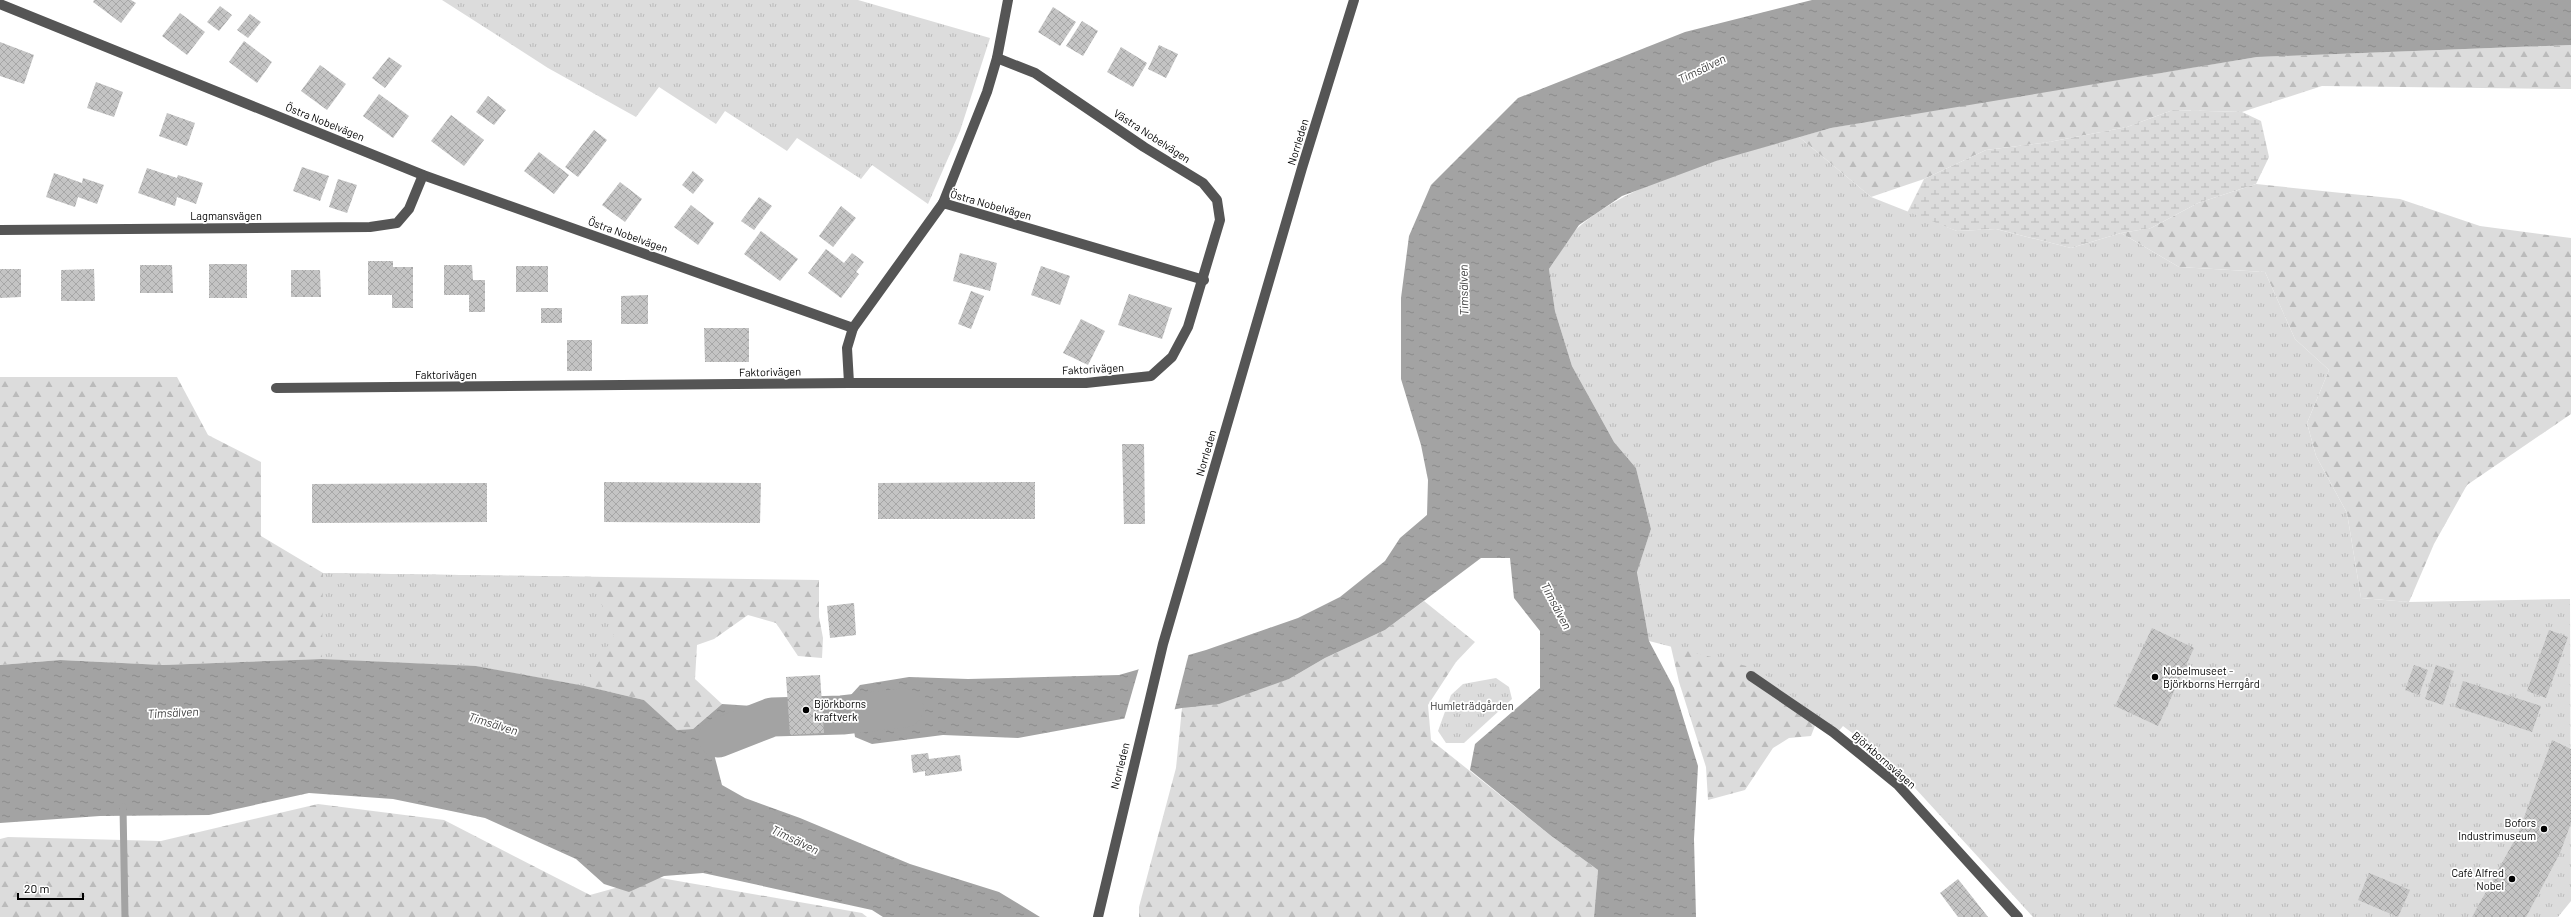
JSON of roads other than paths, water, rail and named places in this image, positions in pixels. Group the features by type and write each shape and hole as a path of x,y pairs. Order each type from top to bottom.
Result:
{"street":[{"path":"943,203 987,92 997,58 1008,0"},
{"name":"Norrleden","path":"1099,913 1163,644 1302,168 1354,0"},
{"name":"Östra Nobelvägen","path":"0,4 423,175 852,328 943,203 1204,280"},
{"name":"Västra Nobelvägen","path":"997,58 1035,73 1144,147 1203,183 1217,200 1220,220 1204,280"},
{"name":"Lagmansvägen","path":"0,230 370,227 396,223 409,209 423,175"},
{"name":"Faktorivägen","path":"276,388 849,383 1086,383 1151,376 1172,357 1182,339 1188,327 1204,280"},
{"path":"849,383 847,348 852,328"},
{"name":"Björkbornsvägen","path":"1751,676 1832,732 1897,784 2018,917"}],"water":[{"name":"Timsälven","path":"1812,0 2571,0 2571,45 2257,57 1831,128 1716,161 1622,196 1579,225 1549,269 1555,311 1572,366 1614,442 1636,468 1651,529 1637,572 1649,641 1674,688 1698,766 1694,839 1696,917 1594,917 1598,870 1550,835 1470,770 1475,744 1540,688 1540,631 1514,598 1510,558 1481,558 1385,630 1325,658 1289,679 1219,704 1182,708 1018,738 943,735 872,744 855,737 849,697 860,685 909,677 968,679 1119,675 1206,650 1298,618 1340,597 1385,561 1400,538 1427,515 1428,480 1421,445 1401,379 1401,298 1409,236 1431,185 1518,98 1685,32"},
{"name":"Timsälven","path":"322,659 476,666 585,686 644,700 677,730 693,729 722,704 767,707 768,726 742,736 744,746 714,754 722,785 745,798 800,818 910,864 999,892 1040,917 883,917 872,910 703,873 664,876 629,892 604,884 576,859 485,818 393,799 309,793 209,815 100,816 0,823 0,665 60,660 163,665"}],"waterway":[{"path":"718,738 772,717 842,715 904,708"},
{"path":"123,807 125,917"}],"place":[{"name":"Nobelmuseet - Björkborns Herrgård","path":"2155,677"},
{"name":"Björkborns kraftverk","path":"806,710"},
{"name":"Bofors Industrimuseum","path":"2544,829"},
{"name":"Café Alfred Nobel","path":"2512,879"}],"park label":[{"name":"Humleträdgården","path":"1472,706"}]}
